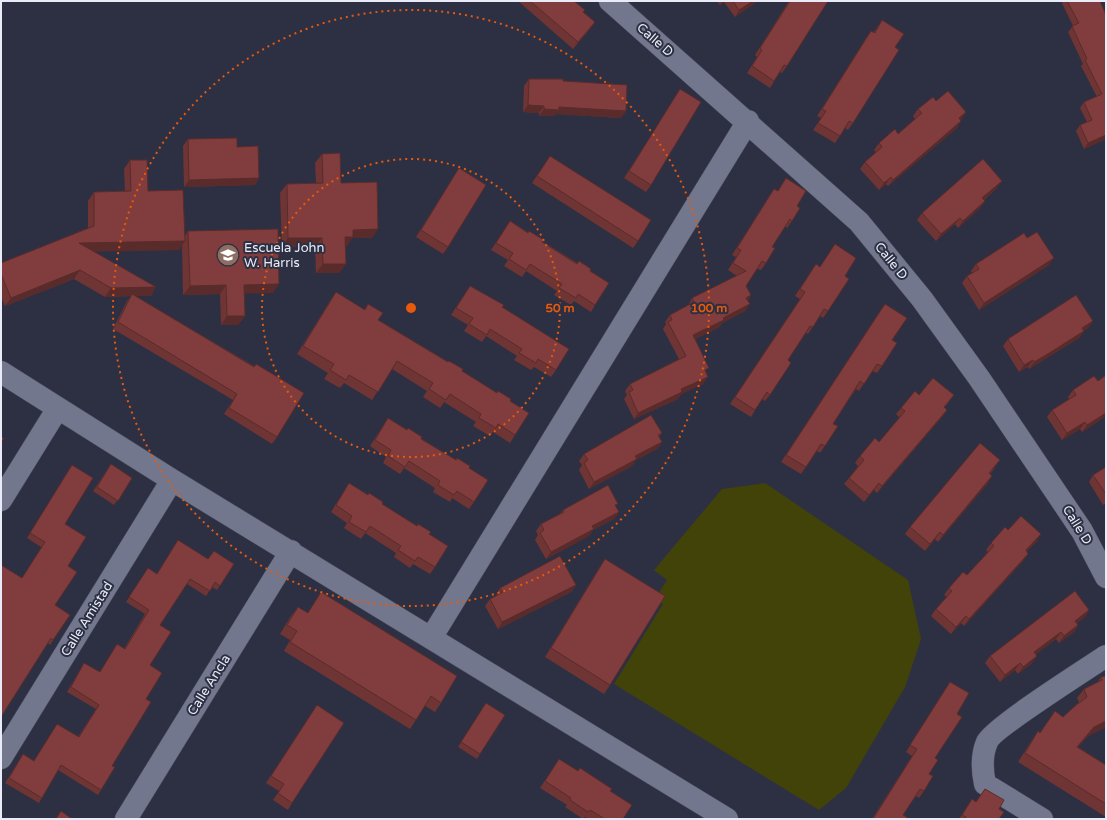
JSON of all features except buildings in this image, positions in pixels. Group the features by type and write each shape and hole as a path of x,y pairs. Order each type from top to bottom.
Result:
{"street":[{"name":"Calle D","path":"610,1 748,121 859,222 922,299 979,378 1082,531 1106,577"},
{"path":"431,638 748,121"},
{"path":"1,372 172,480 291,551 727,819"},
{"path":"1,500 58,408"},
{"name":"Calle Amistad","path":"1,758 172,480"},
{"name":"Calle Ancla","path":"126,819 291,551"},
{"path":"1042,819 985,784 982,767 987,741 1003,727 1106,656"}],"shaded area":[{"path":"765,483 908,580 921,639 905,687 846,788 819,810 614,684 663,604 655,599 667,580 654,570 722,489"}],"place":[{"name":"Escuela John W. Harris","path":"228,255"}]}
